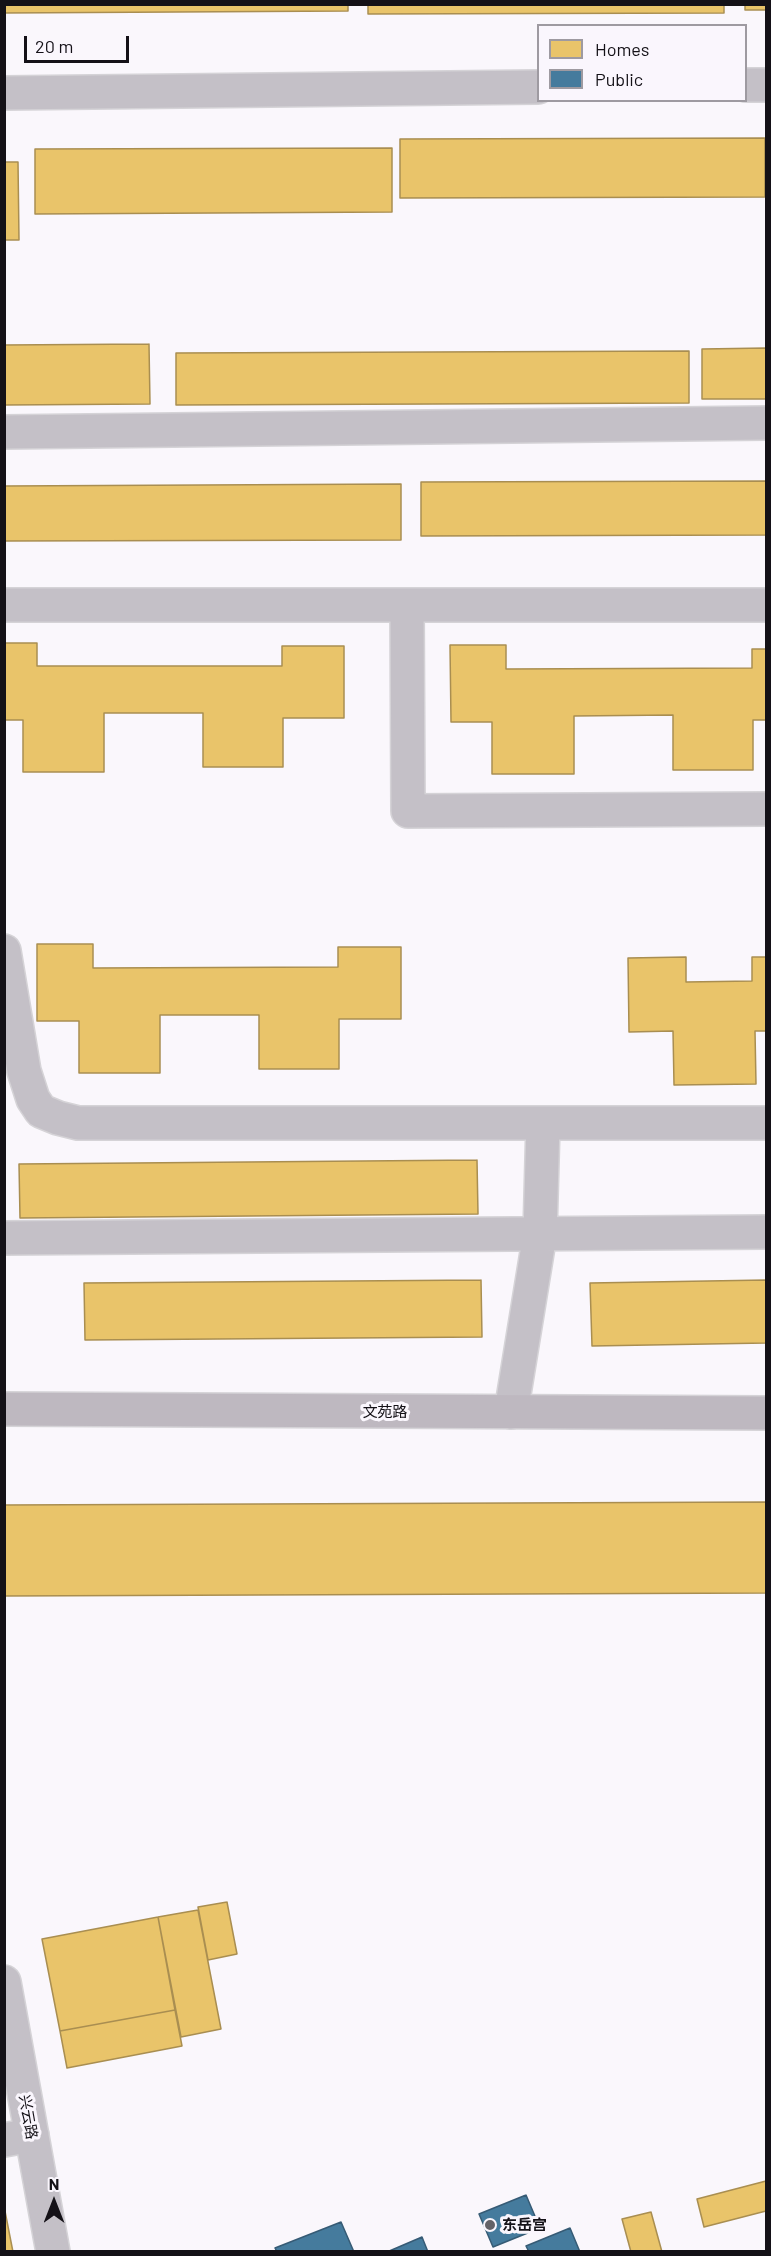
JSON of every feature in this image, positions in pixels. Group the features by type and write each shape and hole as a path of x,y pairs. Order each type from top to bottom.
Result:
{"main road":[{"name":"文苑路","path":"4,1409 766,1413"}],"street":[{"path":"747,85 766,85"},
{"path":"4,93 537,87"},
{"path":"4,432 766,423"},
{"path":"4,605 766,605"},
{"path":"407,605 408,811 766,809"},
{"path":"4,951 24,1071 33,1099 41,1111 78,1123 766,1123"},
{"path":"512,1413 540,1234 543,1123"},
{"path":"4,1238 766,1232"},
{"name":"兴云路","path":"4,1982 18,2137 53,2252"}],"building: Homes":[{"path":"4,4 348,4 348,11 4,13"},
{"path":"368,4 724,4 724,13 368,14"},
{"path":"745,4 766,4 766,10 745,10"},
{"path":"765,138 765,197 400,198 400,139"},
{"path":"392,148 392,212 35,214 35,149"},
{"path":"4,162 18,162 19,240 4,240"},
{"path":"149,344 150,404 4,405 4,345"},
{"path":"766,348 766,399 702,399 702,349"},
{"path":"689,351 689,403 176,405 176,353"},
{"path":"766,481 766,535 421,536 421,482"},
{"path":"401,484 401,540 4,541 4,486"},
{"path":"4,643 37,643 37,666 282,666 282,646 344,646 344,718 283,718 283,767 203,767 203,713 104,713 104,772 23,772 23,720 4,720"},
{"path":"450,645 506,645 506,669 752,668 752,649 766,649 766,720 753,720 753,770 673,770 673,715 574,716 574,774 492,774 492,722 451,722"},
{"path":"37,944 93,944 93,968 338,967 338,947 401,947 401,1019 339,1019 339,1069 259,1069 259,1015 160,1015 160,1073 79,1073 79,1021 37,1021"},
{"path":"686,957 686,982 752,981 752,957 766,957 766,1031 755,1031 756,1084 674,1085 673,1031 629,1032 628,958"},
{"path":"477,1160 478,1214 20,1218 19,1164"},
{"path":"481,1280 482,1337 85,1340 84,1283"},
{"path":"766,1280 766,1343 592,1346 590,1283"},
{"path":"766,1502 766,1593 4,1596 4,1505"},
{"path":"227,1902 237,1954 208,1960 198,1907"},
{"path":"198,1910 221,2029 181,2037 158,1917"},
{"path":"158,1917 175,2010 60,2031 42,1939"},
{"path":"175,2010 182,2046 67,2068 60,2031"},
{"path":"766,2181 766,2211 704,2227 697,2199"},
{"path":"4,2206 13,2252 4,2252"},
{"path":"651,2212 662,2252 631,2252 622,2219"}],"building: Public":[{"path":"526,2195 540,2228 493,2247 479,2214"},
{"path":"341,2222 354,2252 277,2252 275,2248"},
{"path":"570,2228 580,2252 529,2252 526,2246"},
{"path":"422,2237 428,2252 387,2252"}],"place":[{"name":"东岳宫","path":"490,2225"}]}
